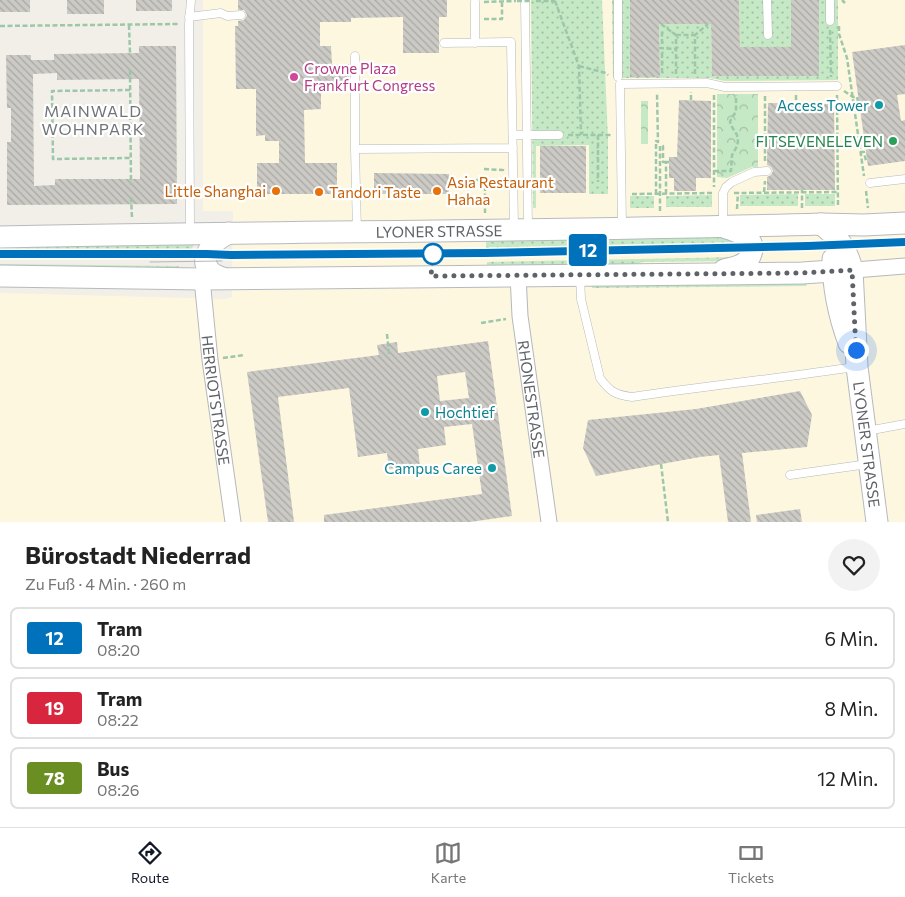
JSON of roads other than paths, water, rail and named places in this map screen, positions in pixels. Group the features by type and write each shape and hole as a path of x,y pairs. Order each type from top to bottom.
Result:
{"main road":[{"path":"821,224 866,217 905,222"},
{"path":"838,239 866,217"},
{"name":"LYONER STRASSE","path":"0,238 190,233 521,230 821,224 843,244 846,251 842,271 857,367 877,522"},
{"path":"706,274 741,265 747,261 752,252 749,240 741,234 723,227"},
{"path":"223,278 215,276 206,266 207,254 213,244 229,233"},
{"path":"0,276 202,279 842,271"}],"street":[{"path":"842,271 905,266"},
{"name":"RHONESTRASSE","path":"518,275 520,316 549,522"},
{"name":"HERRIOTSTRASSE","path":"202,279 210,360 233,522"}],"lane":[{"path":"190,233 189,20 191,0"},
{"path":"618,0 618,78"},
{"path":"768,0 768,35"},
{"path":"830,0 830,21"},
{"path":"521,230 527,135 524,1"},
{"path":"475,2 475,42"},
{"path":"189,20 221,13 227,16 241,15"},
{"path":"444,43 511,42 513,148 521,230"},
{"path":"355,56 357,231"},
{"path":"622,228 620,84 707,83 725,87 834,86"},
{"path":"513,135 559,135"},
{"path":"355,149 513,148"},
{"path":"723,227 723,193 726,187 732,182 754,172 766,171"},
{"path":"870,183 905,179"},
{"path":"580,274 581,299 600,378 612,392 622,396 632,397 857,367"},
{"path":"865,431 905,424"},
{"path":"790,475 870,464"}],"tram line":[{"path":"0,254 484,253 905,242"},
{"name":"12","path":"0,254 436,254 808,246 905,242"},
{"path":"150,262 222,261"}],"place":[{"name":"Crowne Plaza Frankfurt Congress","path":"294,77"},
{"name":"Access Tower","path":"879,105"},
{"name":"FITSEVENELEVEN","path":"893,141"},
{"name":"Little Shanghai","path":"276,191"},
{"name":"Asia Restaurant Hahaa","path":"437,191"},
{"name":"Tandori Taste","path":"319,192"},
{"name":"Hochtief","path":"425,412"},
{"name":"Campus Caree","path":"492,468"}],"district":[{"name":"MAINWALD WOHNPARK","path":"93,119"}]}
